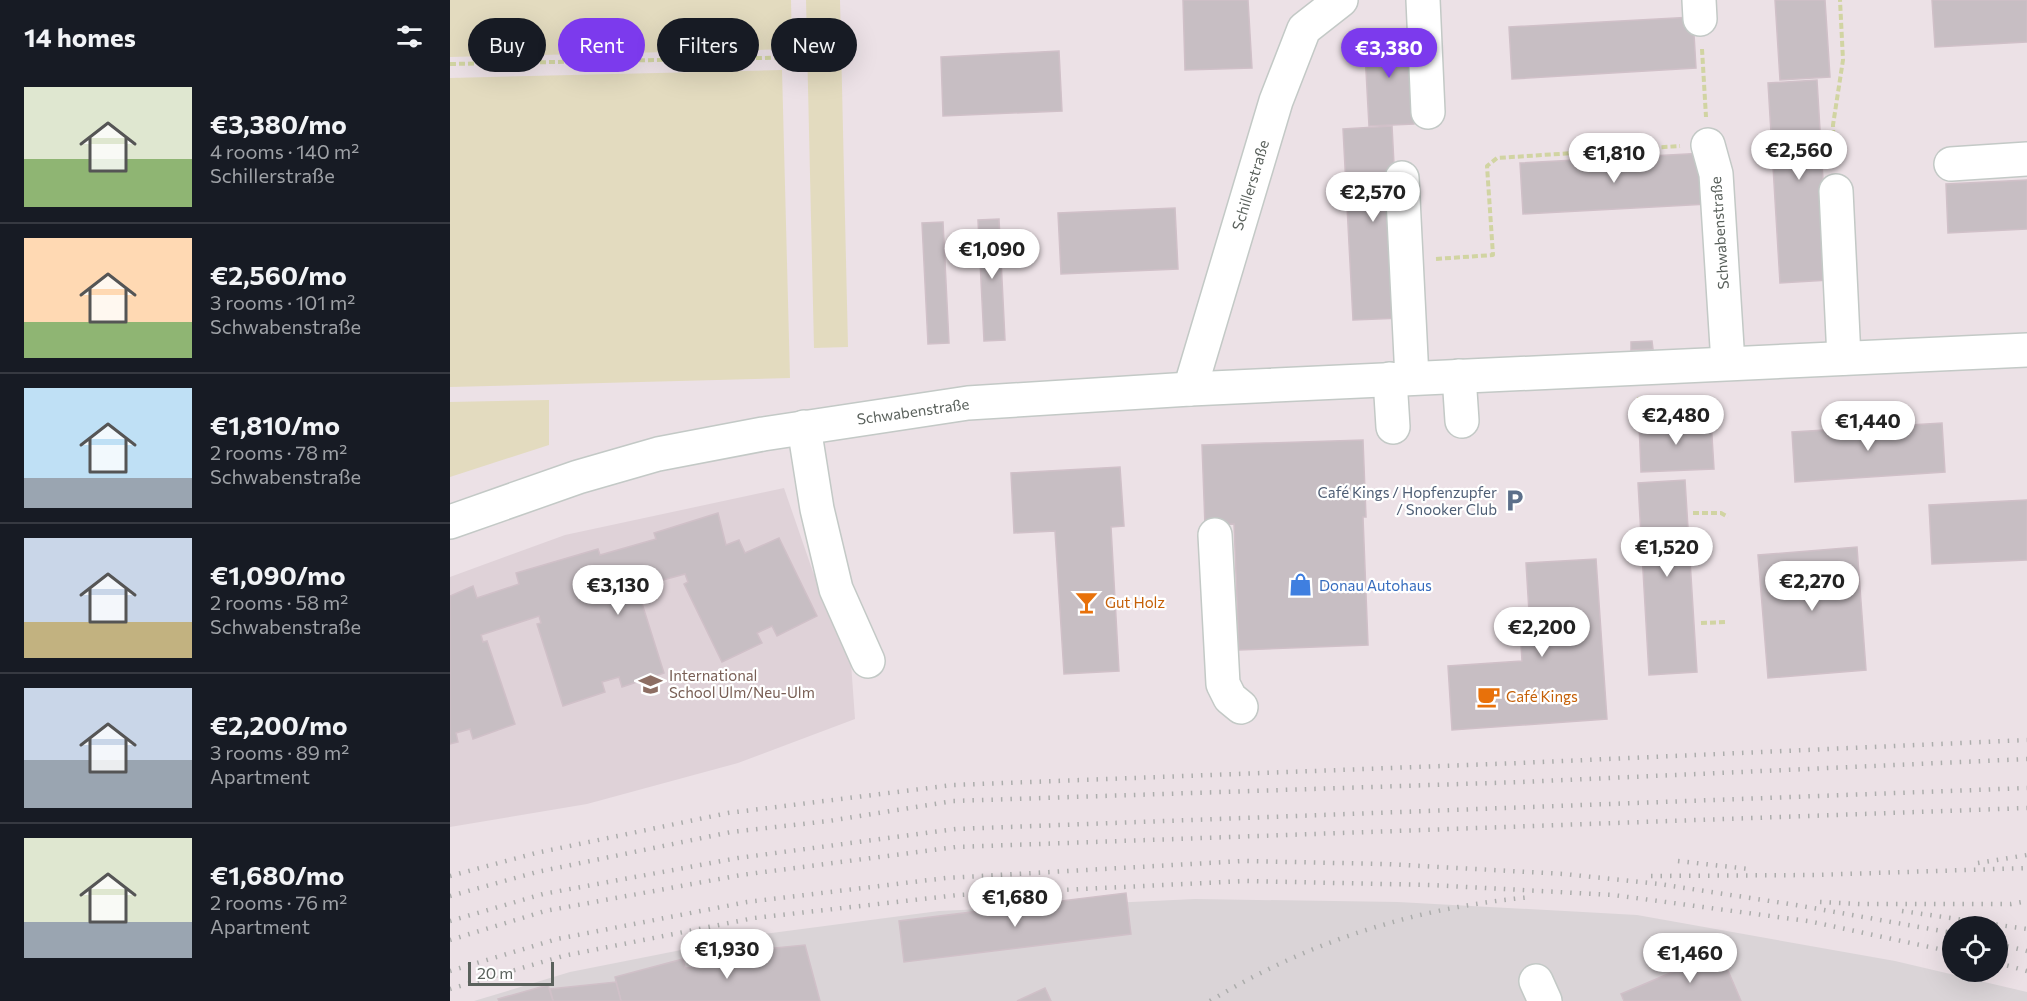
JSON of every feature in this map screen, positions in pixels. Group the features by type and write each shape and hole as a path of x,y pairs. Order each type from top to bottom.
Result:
{"street":[{"name":"Schillerstraße","path":"1190,389 1276,101 1304,28 1340,0"},
{"path":"1423,0 1428,112"},
{"name":"Schwabenstraße","path":"1708,145 1716,174 1728,363"},
{"path":"1951,164 2027,159"},
{"path":"1393,426 1401,379 1406,260 1402,178"},
{"path":"1836,191 1844,358"},
{"name":"Schwabenstraße","path":"450,522 578,477 658,454 804,427 968,403 1190,389 2027,350"},
{"path":"1459,376 1462,421"},
{"path":"804,427 818,509 836,590 868,662"},
{"path":"1215,534 1223,684 1230,698 1241,707"}],"path":[{"path":"1836,191 1833,125 1843,60 1840,0"},
{"path":"1406,260 1493,255 1487,166 1497,158 1708,145 1699,9"},
{"path":"450,64 771,58"},
{"path":"1694,513 1721,513 1728,518"},
{"path":"1701,623 1727,622"}],"shaded area":[{"path":"450,0 791,0 791,18 771,18 771,49 759,50 759,18 657,18 657,52 645,52 645,18 558,18 558,54 546,55 546,18 468,18 468,57 450,57"},
{"path":"806,0 840,0 840,18 806,18"},
{"path":"759,71 782,72 790,378 450,387 450,78"},
{"path":"808,72 842,72 848,347 814,348"},
{"path":"549,400 549,445 450,477 450,402"},
{"name":"International School Ulm/Neu-Ulm","path":"784,488 813,572 850,649 855,719 738,763 587,804 450,827 450,577 565,535"},
{"path":"1195,899 1398,902 1637,915 1895,961 1942,972 1942,982 1984,982 2027,992 2027,1001 474,1001 570,972 757,935 939,911"}],"building":[{"path":"1183,0 1248,0 1252,68 1185,70"},
{"path":"1775,0 1825,0 1830,77 1780,80"},
{"path":"1932,0 2027,0 2027,42 1935,47"},
{"path":"1693,17 1696,68 1512,79 1509,27"},
{"path":"1409,31 1414,124 1369,126 1364,34"},
{"path":"1059,51 1062,111 943,116 941,57"},
{"path":"1817,80 1829,280 1780,283 1768,83"},
{"path":"1392,126 1402,318 1353,320 1343,129"},
{"path":"1705,153 1708,204 1523,214 1520,163"},
{"path":"2027,180 2027,229 1948,233 1946,184"},
{"path":"1175,208 1178,269 1061,274 1058,213"},
{"path":"999,219 1005,340 984,341 978,220"},
{"path":"943,222 949,343 928,344 922,223"},
{"path":"1652,341 1653,349 1631,350 1631,342"},
{"path":"1711,420 1714,469 1641,472 1639,423"},
{"path":"1942,423 1945,472 1795,482 1792,432"},
{"name":"Donau Autohaus","path":"1363,440 1366,517 1363,517 1368,645 1239,650 1234,524 1205,526 1202,445"},
{"name":"Gut Holz","path":"1120,467 1124,526 1111,527 1119,671 1064,674 1055,531 1014,533 1011,473"},
{"path":"1685,480 1697,672 1649,675 1638,483"},
{"path":"2027,500 2027,560 1932,564 1929,505"},
{"path":"718,513 726,545 739,540 745,553 779,538 817,616 777,636 772,626 757,633 762,643 722,662 684,584 688,582 685,574 630,589 632,596 639,594 664,673 622,687 619,677 602,682 605,692 563,706 537,624 541,623 539,616 481,635 483,642 487,641 515,724 473,739 470,729 456,733 458,742 450,744 450,596 473,586 477,598 519,584 516,573 598,549 600,555 656,539 654,533"},
{"path":"1857,547 1866,670 1768,678 1758,555"},
{"path":"1596,559 1607,719 1452,730 1448,666 1522,661 1519,612 1529,612 1526,563"},
{"path":"1126,893 1131,934 904,962 899,921"},
{"path":"805,945 820,1001 621,1001 615,977 683,959 685,968 746,962 744,951"},
{"path":"1720,952 1741,1001 1624,1001 1621,994"},
{"path":"616,982 621,1001 553,1001 550,989"},
{"path":"548,985 553,1001 499,1001 498,999"},
{"path":"1045,988 1051,1001 1017,1001"}],"railway":[{"path":"450,876 536,853 728,813 953,785 2027,740"},
{"path":"450,896 537,872 731,832 829,821 953,801 1521,782 2027,759"},
{"path":"450,921 543,894 738,858 956,829 2027,788"},
{"path":"450,940 545,911 741,875 956,847 2027,808"},
{"path":"1978,863 2027,855"},
{"path":"450,971 557,939 747,902 946,878 1243,861 1386,864 1564,874 1659,884 1942,931"},
{"path":"1678,861 1749,869"},
{"path":"1651,876 1814,875 2027,868"},
{"path":"450,989 563,956 754,918 958,895 1246,881 1431,885 1613,895 1808,921 1942,950"},
{"path":"1210,1001 1286,961 1365,930 1448,909 1532,897"},
{"path":"1820,902 2011,904 2027,901"},
{"path":"1902,911 2027,929"},
{"path":"2008,946 2027,951"},
{"path":"2008,966 2027,971"}],"place":[{"name":"Café Kings / Hopfenzupfer / Snooker Club","path":"1515,501"},
{"name":"Donau Autohaus","path":"1301,585"},
{"name":"Gut Holz","path":"1087,602"},
{"name":"International School Ulm/Neu-Ulm","path":"651,684"},
{"name":"Café Kings","path":"1488,696"}]}
